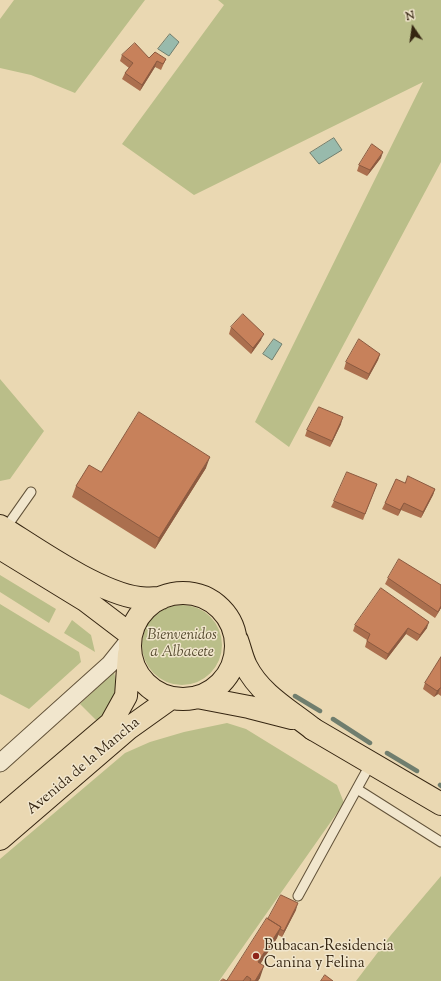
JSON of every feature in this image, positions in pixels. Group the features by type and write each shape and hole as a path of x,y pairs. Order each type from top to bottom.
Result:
{"main road":[{"path":"2,534 96,583 139,598 161,598"},
{"path":"2,534 85,600 130,640"},
{"path":"232,625 236,643 234,661 226,677 214,690 197,697 184,699 171,698 154,691 141,679 133,664 130,640 137,619 147,607 161,598 174,594 188,593 202,596 214,603 225,613 232,625 246,666 258,684 277,702 313,729"},
{"name":"Avenida de la Mancha","path":"0,818 111,723 126,696 130,640"},
{"path":"197,697 249,707 291,718 372,762 441,804"},
{"name":"Avenida de la Mancha","path":"0,839 123,732 171,698"}],"street":[{"path":"0,763 110,664 130,640"}],"lane":[{"path":"2,534 31,492"},
{"path":"298,896 372,762"},
{"path":"357,789 441,842"}],"green space":[{"path":"14,0 145,0 75,93 31,75 0,68 0,19"},
{"path":"218,0 441,0 441,162 289,447 255,422 423,82 194,195 122,144 224,5"},
{"path":"0,379 44,431 10,479 0,481"},
{"path":"0,575 56,609 49,623 0,592"},
{"path":"0,604 79,652 81,662 29,709 0,694"},
{"name":"Bienvenidos a Albacete","path":"182,605 197,608 210,617 219,630 222,645 219,660 210,673 197,682 182,685 167,682 154,673 145,660 142,645 145,630 154,617 167,608"},
{"path":"72,620 91,635 95,652 64,633"},
{"path":"114,672 115,692 113,698 102,716 97,721 80,704"},
{"path":"227,723 246,729 337,785 344,803 219,981 0,981 0,859 125,753 150,742 184,732"},
{"path":"441,876 441,981 356,981 391,935"}],"shaded area":[{"path":"170,34 179,42 169,56 158,49"},
{"path":"334,138 342,150 319,164 310,153"},
{"path":"274,339 282,344 272,360 263,354"}],"building":[{"path":"135,43 149,58 155,52 166,59 163,64 157,61 142,85 125,73 133,63 122,55"},
{"path":"372,144 383,152 370,170 359,165"},
{"path":"243,314 264,334 253,348 231,327"},
{"path":"359,339 380,354 369,374 346,362"},
{"path":"319,407 343,417 332,441 307,430"},
{"path":"139,412 210,457 159,538 76,486 89,465 101,472"},
{"path":"347,472 377,484 365,514 334,501"},
{"path":"408,476 435,489 423,512 404,503 400,510 385,503 396,479 405,483"},
{"path":"399,559 441,585 441,606 438,612 388,578"},
{"path":"381,588 429,622 420,635 408,628 388,654 367,641 370,634 355,625"},
{"path":"441,657 441,688 437,691 425,683"},
{"path":"281,895 298,903 284,931 280,929 281,927 268,919"},
{"name":"Bubacan-Residencia Canina y Felina","path":"267,918 281,927 258,962 264,966 255,981 250,981 251,979 247,976 243,981 227,981"},
{"path":"325,975 333,981 321,981"}],"waterway":[{"path":"295,696 320,711"},
{"path":"333,719 370,743"},
{"path":"387,753 417,771"}],"place":[{"name":"Bubacan-Residencia Canina y Felina","path":"256,956"}]}
